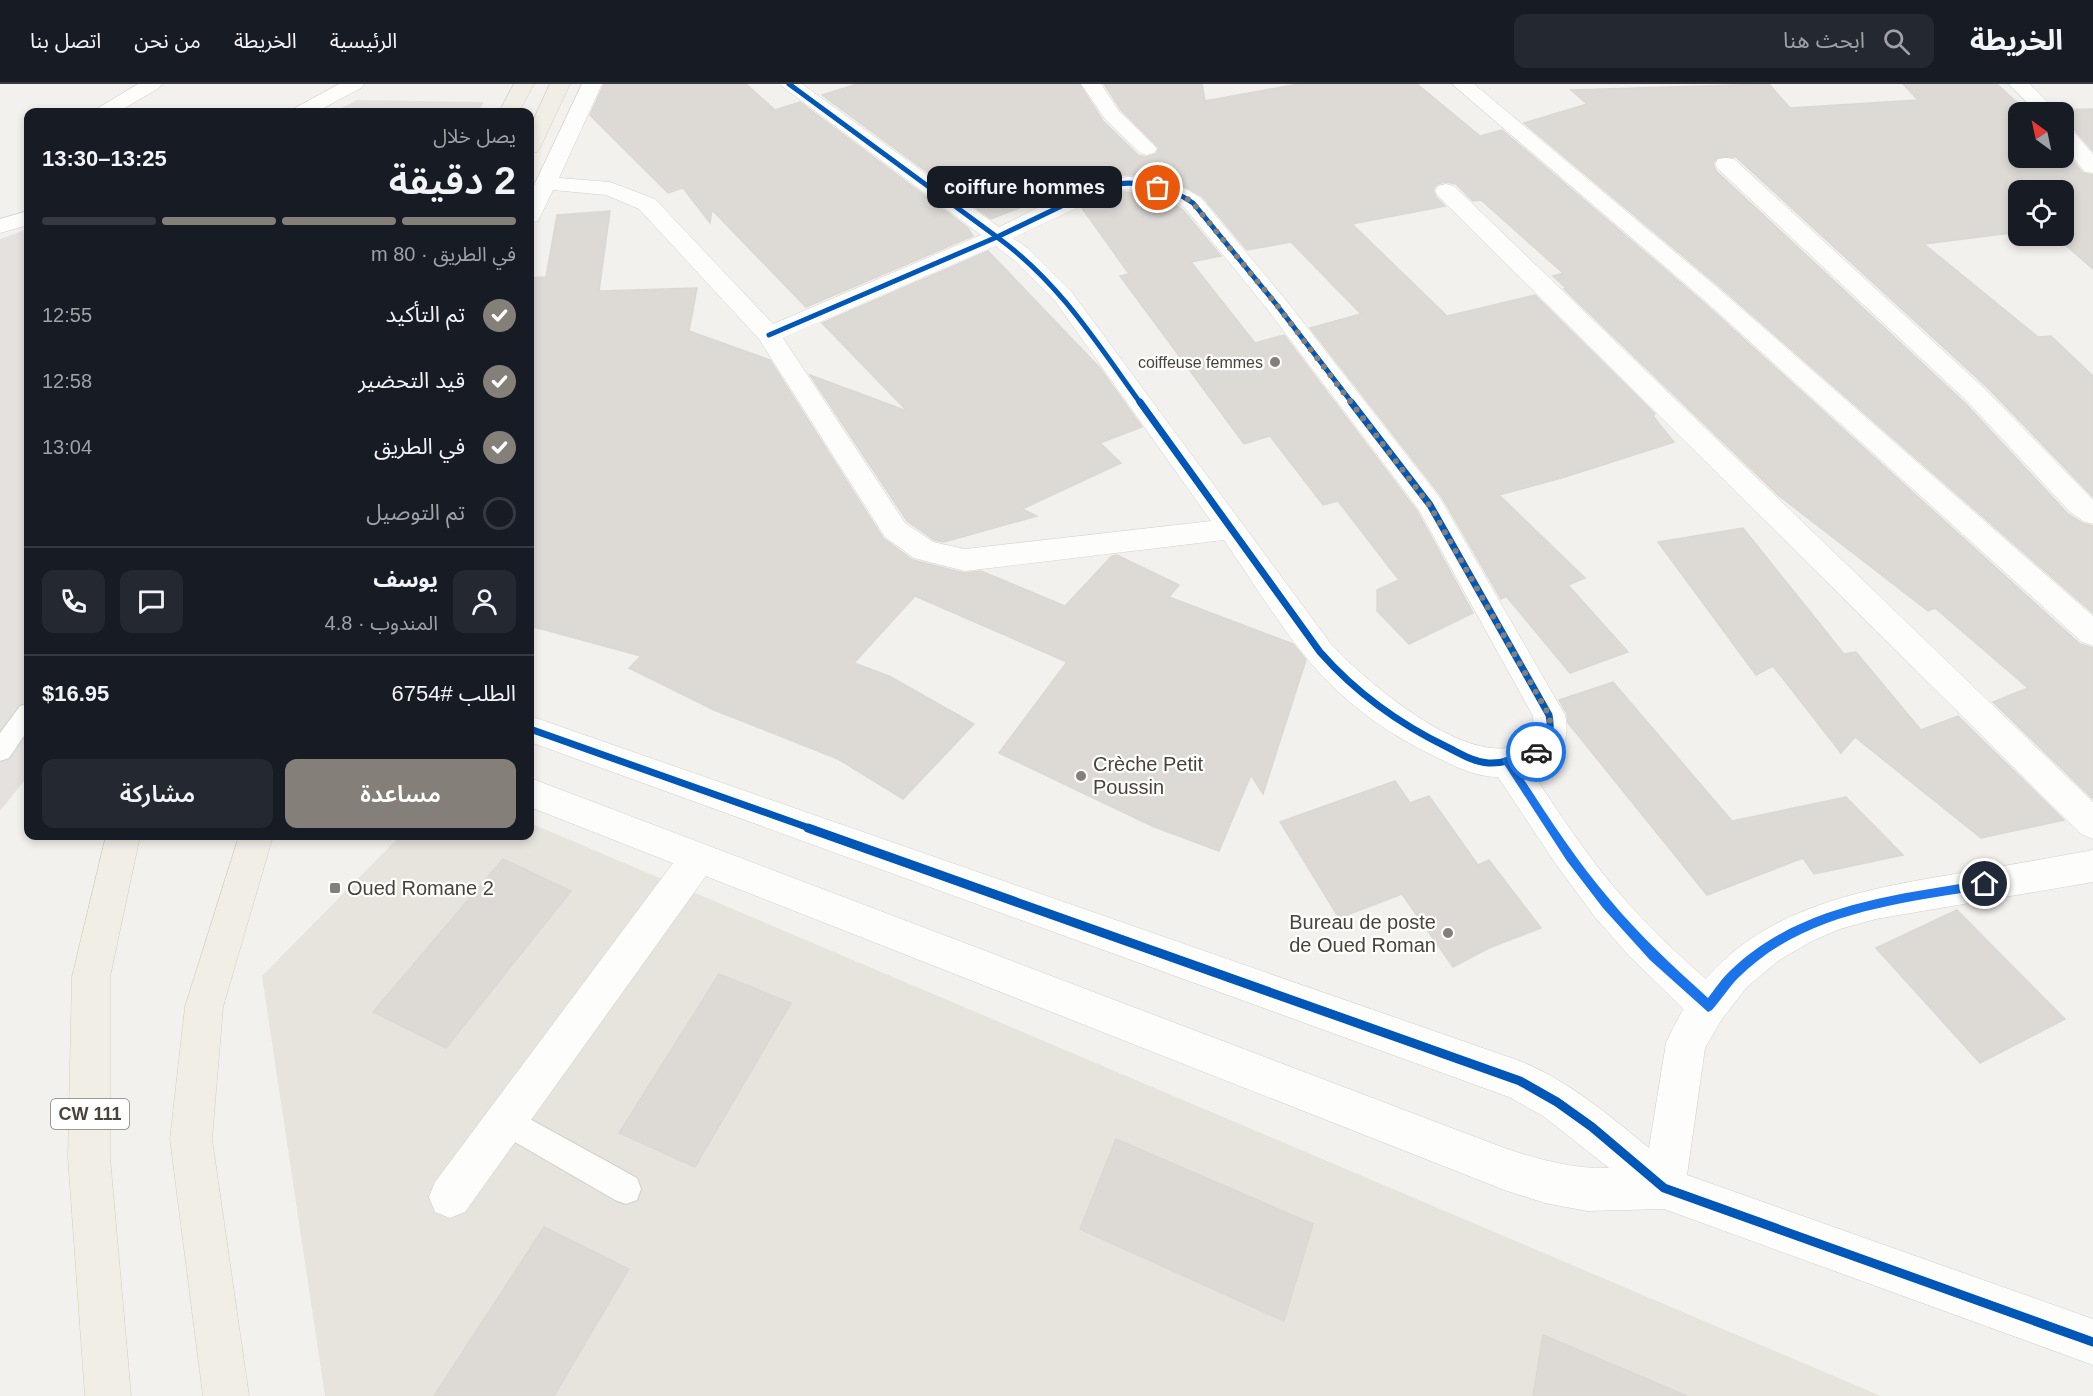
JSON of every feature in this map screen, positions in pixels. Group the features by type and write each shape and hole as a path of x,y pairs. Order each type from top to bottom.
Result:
{"main road":[{"path":"511,108 524,84"},
{"path":"534,139 560,84"},
{"name":"CW 111","path":"108,1396 89,1157 92,977 122,840"},
{"path":"226,1396 191,1139 204,1007 255,840"}],"street":[{"path":"112,108 152,84"},
{"path":"309,108 354,84"},
{"path":"534,208 592,84"},
{"path":"769,335 999,236 1103,186 1117,183 1146,184 1179,193 1193,203 1276,304 1430,506 1549,715 1553,731 1550,740 1542,750 1506,761 1496,763 1478,760 1430,740 1390,717 1357,691 1320,652 1064,296 1037,268 999,236 789,84"},
{"path":"1091,84 1112,115 1147,149"},
{"path":"1462,84 1711,294 2093,634"},
{"path":"2019,84 2037,102"},
{"path":"2074,145 2093,167"},
{"path":"1726,164 1977,396 2080,505 2093,514"},
{"path":"546,183 610,189 647,204 769,335 895,530 924,551 965,560 1232,530"},
{"path":"1446,191 2093,824"},
{"path":"0,226 24,219"},
{"path":"534,730 1520,1081 1557,1102 1592,1127 1664,1188 2093,1342"},
{"path":"1506,761 1570,857 1607,905 1654,956 1708,1006"},
{"path":"534,794 1517,1173 1545,1182 1587,1190 1664,1188"},
{"path":"450,1197 698,858"},
{"path":"1664,1188 1686,1043 1708,1006 1734,975 1765,949 1798,929 1836,914 1876,903 2093,866"}],"lane":[{"path":"0,751 24,718"},
{"path":"506,1121 626,1189"}],"shaded area":[{"path":"357,100 484,102 481,108 342,108"},
{"path":"24,230 24,781 0,811 0,239"},
{"path":"534,825 1881,1396 325,1396 262,976 396,840 534,840"}],"building":[{"path":"604,84 746,84 775,110 800,102 968,228 973,236 806,307 712,210 710,223 683,188 668,193 590,115"},
{"path":"857,84 1079,84 1103,121 1138,155 1146,157 1156,154 1159,148 1121,110 1104,84 1202,84 1205,101 1299,84 1417,84 1480,136 1502,130 1702,301 2080,644 2093,648 2093,799 1993,702 2028,688 1935,608 1928,611 1778,495 1553,276 1563,273 1481,200 1473,201 1456,184 1445,182 1437,184 1433,190 1445,206 1352,224 1447,316 1535,295 1655,414 1653,416 1674,442 1565,477 1499,495 1585,578 1568,585 1628,652 1570,673 1506,596 1501,599 1442,497 1310,328 1361,314 1291,242 1247,250 1202,196 1176,182 1149,175 1123,175 1097,180 991,219 822,95"},
{"path":"1769,84 1790,108 1918,100 1903,84 1997,84 2016,102 2008,102 2008,168 2074,168 2074,162 2083,173 2093,175 2093,269 2067,246 2074,246 2074,180 2008,180 2008,233 1924,244 2038,337 2051,336 2093,376 2093,497 1988,388 1736,157 1718,157 1713,163 1716,171 1966,404 2068,514 2082,523 2093,526 2093,613 1720,287 1524,123 1587,104 1571,90"},
{"path":"2093,109 2093,151 2074,129 2074,110"},
{"path":"1117,191 1152,195 1168,200 1183,210 1221,256 1191,262 1255,343 1284,335 1417,511 1473,613 1409,644 1377,611 1377,590 1399,580 1338,501 1323,505 1270,436 1244,444 1120,276 1129,274 1082,208"},
{"path":"610,211 599,291 697,288 689,331 770,360 883,538 913,560 964,573 981,571 1065,606 1112,556 1117,555 1179,585 1169,597 1293,644 1306,660 1263,794 1251,775 1219,851 1152,826 999,753 1067,662 915,596 854,663 889,676 974,724 903,799 838,759 714,710 629,668 641,656 534,627 534,278 546,277 557,215"},
{"path":"988,251 1099,367 1142,427 1100,443 1121,463 1022,509 1037,516 944,542 934,540 907,521 810,375 907,411 822,323"},
{"path":"1743,528 1844,654 1856,652 1921,730 1958,716 2064,820 1981,838 1855,737 1841,753 1773,666 1756,675 1658,542"},
{"path":"1613,682 1732,821 1846,797 1903,855 1814,874 1803,858 1707,895 1568,723 1567,714 1559,700"},
{"path":"1395,781 1410,803 1429,796 1478,865 1489,860 1541,928 1489,948 1453,967 1402,894 1339,918 1280,822"},
{"path":"503,859 571,891 446,1048 373,1012"},
{"path":"1957,910 2065,1019 1980,1063 1876,948"},
{"path":"719,974 791,1003 695,1167 619,1133"},
{"path":"1116,1139 1313,1224 1284,1321 1080,1229"},
{"path":"544,1227 629,1269 554,1396 434,1396"},
{"path":"1543,1335 1687,1396 1533,1396"}],"cycle path":[{"path":"769,335 999,236 1103,186 1117,183 1146,184 1179,193 1193,203 1276,304 1430,505 1549,715 1551,729 1549,739 1542,748 1530,754 1504,762 1478,761 1414,730 1364,696 1320,652 1063,296 1022,255 789,84"},
{"path":"534,730 1520,1081 1557,1102 1592,1127 1664,1188 2093,1342"}],"way so far":[{"path":"1158,188 1179,193 1193,203 1276,304 1430,506 1549,715 1553,731 1550,740 1542,750 1536,752"}],"place":[{"name":"coiffure hommes","path":"1158,188"},
{"name":"coiffeuse femmes","path":"1275,362"},
{"name":"Crèche Petit Poussin","path":"1081,776"},
{"name":"Oued Romane 2","path":"335,888"},
{"name":"Bureau de poste de Oued Roman","path":"1448,933"}],"route":[{"path":"1536,752 1506,761 1570,857 1607,905 1654,956 1708,1006 1734,975 1765,949 1798,929 1836,914 1876,903 1985,884"}]}
